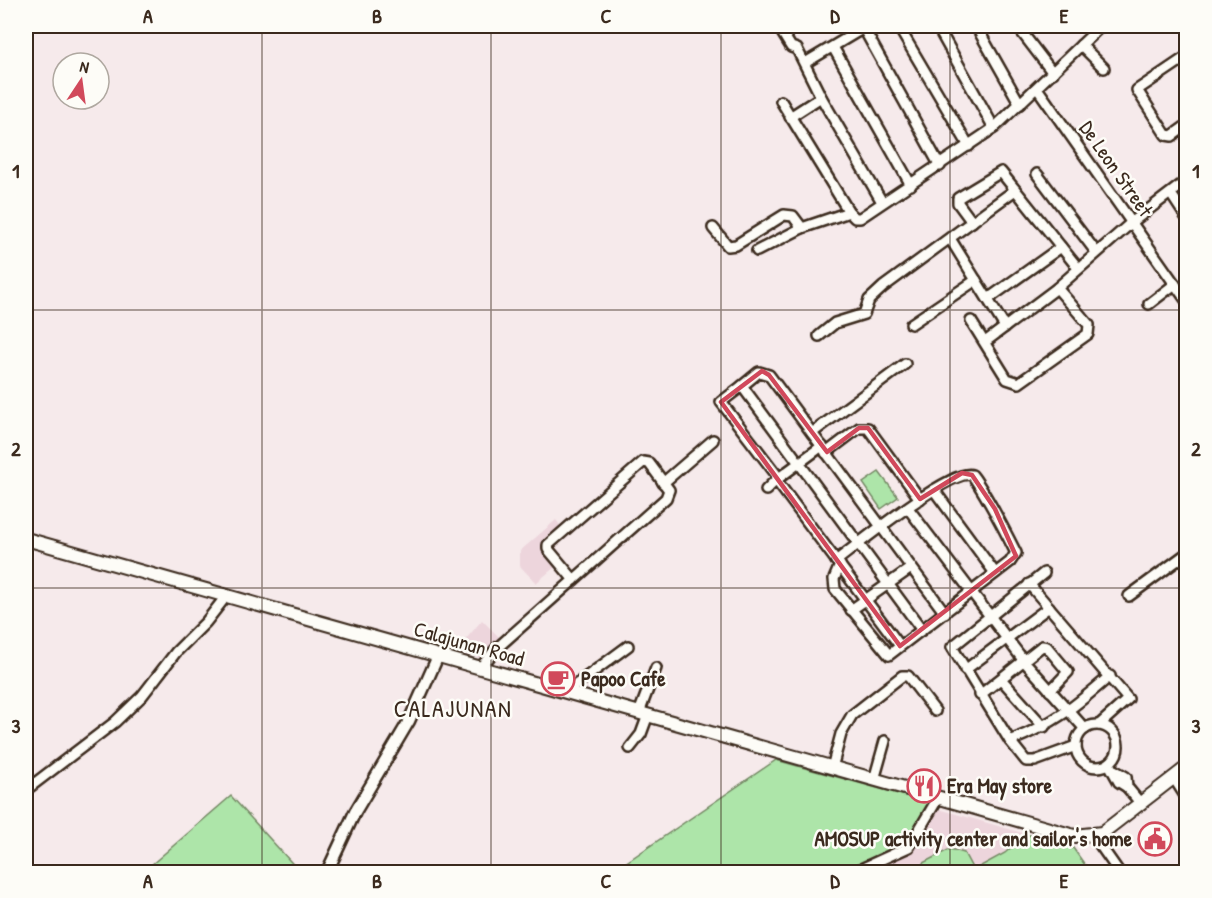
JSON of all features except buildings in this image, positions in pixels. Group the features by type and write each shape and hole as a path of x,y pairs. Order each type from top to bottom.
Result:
{"main road":[{"name":"Calajunan Road","path":"26,538 1074,836 1093,835"},
{"path":"1093,835 1102,833 1186,768"}],"street":[{"path":"778,26 805,63 821,97 882,202"},
{"path":"898,26 969,146"},
{"path":"937,26 994,128"},
{"path":"976,26 1020,104"},
{"path":"1017,26 1053,72"},
{"path":"781,102 849,212 855,218 860,218 994,128 1101,26"},
{"path":"805,63 866,27 940,166"},
{"path":"1081,45 1104,68"},
{"path":"832,47 911,184"},
{"path":"1186,57 1137,90 1166,135 1172,136 1186,126"},
{"name":"De Leon Street","path":"1037,88 1186,300"},
{"path":"790,117 821,97"},
{"path":"972,222 958,203 958,198 1000,172 1078,268"},
{"path":"1036,174 1096,252"},
{"path":"985,342 1057,288 1096,252 1186,181"},
{"path":"819,336 836,323 864,314 871,298 1015,190"},
{"path":"1171,194 1186,217"},
{"path":"757,251 802,228 849,212"},
{"path":"713,228 729,246 736,245 784,215 793,216 802,228"},
{"path":"951,240 1005,327"},
{"path":"988,299 1061,247"},
{"path":"912,324 976,280"},
{"path":"1149,304 1175,284"},
{"path":"971,321 1007,379 1019,383 1085,339 1089,325 1057,288"},
{"path":"812,433 905,364"},
{"path":"900,646 722,402 759,372 766,372 945,613"},
{"path":"742,386 922,630"},
{"path":"766,490 798,463 859,428 868,428 920,499"},
{"path":"663,483 713,440"},
{"path":"480,668 495,649 574,580 666,498 669,490 649,463 643,462 548,544 549,549 574,580"},
{"path":"962,473 972,475 995,509 998,522 1016,553 1014,559 889,655 885,654 833,586 838,563 858,544 920,499 962,473"},
{"path":"934,490 995,573"},
{"path":"908,508 1024,661 1085,729"},
{"path":"1129,596 1186,554"},
{"path":"851,610 911,568"},
{"path":"1044,573 952,647 980,696 1010,741 1030,762 1076,746"},
{"path":"1029,584 1110,676 1128,701 1099,725 1085,729 1077,740 1076,746 1079,758 1089,766 1111,767 1126,777 1127,787 1141,804"},
{"path":"26,790 115,722 142,696 176,652 206,622 227,596"},
{"path":"965,670 1008,640 1049,607"},
{"path":"566,692 628,646"},
{"path":"980,696 1042,646 1047,647 1068,672 1050,690"},
{"path":"327,873 355,812 409,721 438,656"},
{"path":"630,748 641,734 656,668"},
{"path":"832,768 841,734 852,715 902,676 908,676 935,711"},
{"path":"1010,741 1044,727 1069,712 1110,676"},
{"path":"1001,679 1044,727"},
{"path":"1099,725 1112,732 1116,738 1117,753 1111,767"},
{"path":"874,780 885,741"},
{"path":"1174,778 1186,797"},
{"path":"854,873 909,847 938,798"},
{"path":"1093,835 1119,873"}],"highlighted area":[{"path":"762,371 769,375 827,452 859,428 868,428 920,499 962,473 972,475 995,509 1016,556 900,646 721,402"}],"shaded area":[{"path":"556,520 563,529 542,548 556,566 536,583 520,566 520,551"},
{"path":"482,620 502,640 483,658 456,651"},
{"path":"935,808 1026,834 1005,853 970,872 860,872"}],"green space":[{"path":"879,472 898,497 881,509 863,483"},
{"path":"776,760 931,803 905,846 848,872 612,872"},
{"path":"231,796 300,872 143,872"},
{"path":"1026,834 1073,848 1090,872 970,872 1005,853"},
{"path":"950,849 964,853 972,868 969,872 924,872 923,863"}],"place":[{"name":"Papoo Cafe","path":"558,679"},
{"name":"Era May store","path":"924,786"},
{"name":"AMOSUP activity center and sailor's home","path":"1155,839"}],"district":[{"name":"CALAJUNAN","path":"453,709"}]}
